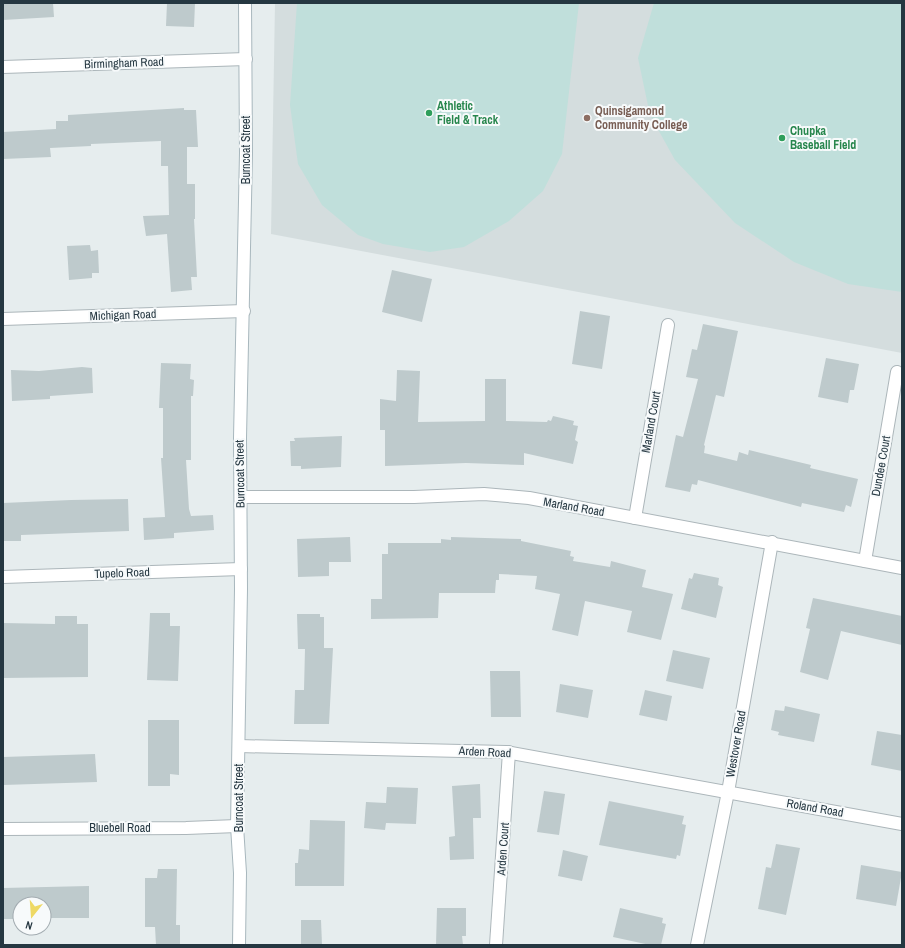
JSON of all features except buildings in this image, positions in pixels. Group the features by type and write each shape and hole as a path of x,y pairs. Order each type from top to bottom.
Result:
{"street":[{"name":"Burncoat Street","path":"239,945 240,873 238,826 241,569 240,438 244,311 245,3"},
{"name":"Birmingham Road","path":"3,67 246,59"},
{"name":"Michigan Road","path":"3,319 244,311"},
{"name":"Marland Court","path":"635,518 668,325"},
{"name":"Dundee Court","path":"865,561 898,372"},
{"name":"Marland Road","path":"241,496 414,497 484,494 529,498 772,542 902,568"},
{"name":"Westover Road","path":"697,945 728,792 772,542"},
{"name":"Tupelo Road","path":"3,577 241,569"},
{"name":"Arden Road","path":"239,746 509,752 728,792"},
{"name":"Arden Court","path":"496,945 509,752"},
{"name":"Roland Road","path":"728,792 902,824"},
{"name":"Bluebell Road","path":"3,829 186,828 238,826"}],"shaded area":[{"name":"Quinsigamond Community College","path":"275,3 902,3 902,353 271,234"}],"green space":[{"path":"297,3 579,3 562,154 543,191 509,221 464,247 430,252 383,244 358,235 322,205 298,164 290,105"},
{"name":"Chupka Baseball Field","path":"654,3 902,3 902,292 848,284 794,262 735,223 675,160 650,115 638,58"}],"place":[{"name":"Athletic Field & Track","path":"429,113"},
{"name":"Quinsigamond Community College","path":"587,118"},
{"name":"Chupka Baseball Field","path":"782,138"}]}
